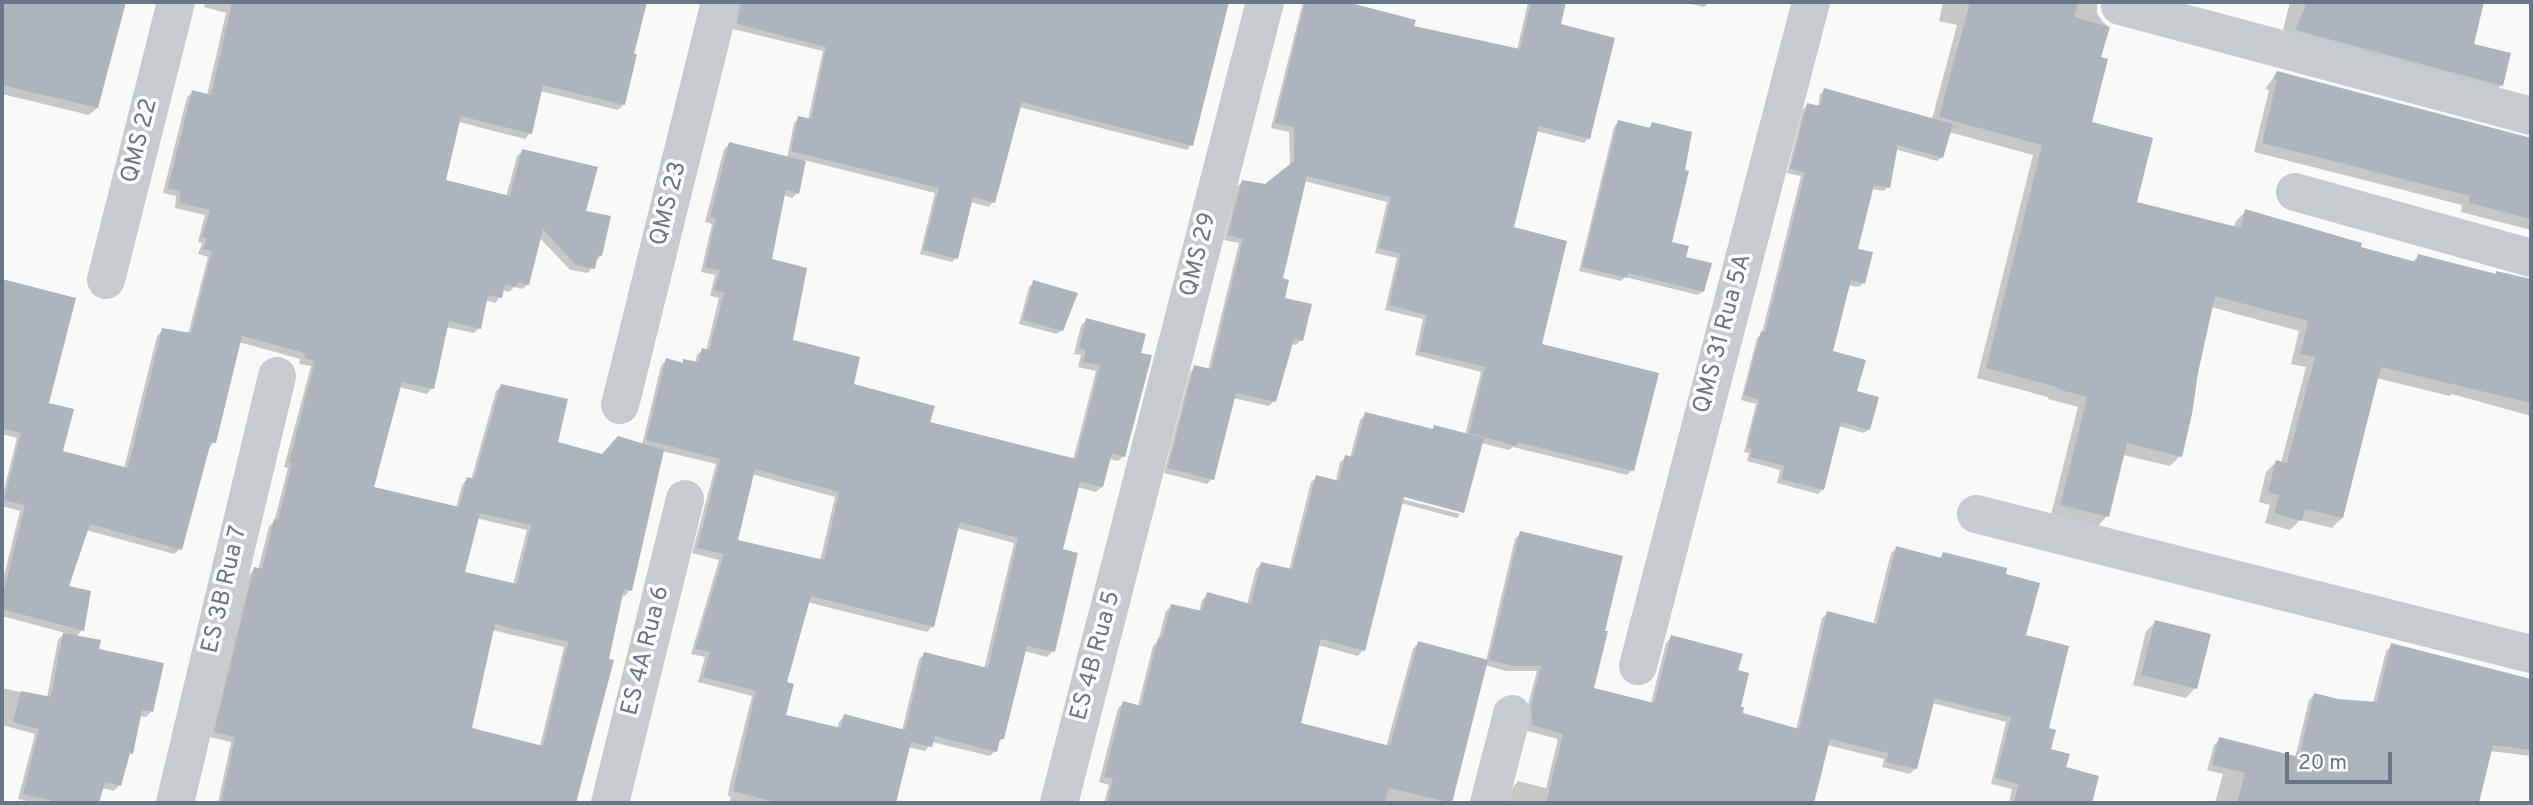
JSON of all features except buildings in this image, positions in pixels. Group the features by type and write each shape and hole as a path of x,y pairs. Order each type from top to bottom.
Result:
{"street":[{"name":"QMS 22","path":"106,280 176,2"},
{"name":"QMS 23","path":"620,405 720,2"},
{"name":"QMS 29","path":"1136,508 1265,2"},
{"name":"QMS 31 Rua 5A","path":"1638,666 1811,2"},
{"path":"2120,6 2531,116"},
{"path":"2295,192 2531,258"},
{"name":"ES 3B Rua 7","path":"175,803 277,376"},
{"name":"ES 4A Rua 6","path":"610,803 685,499"},
{"name":"ES 4B Rua 5","path":"1059,803 1136,508"},
{"path":"1976,514 2531,654"},
{"path":"1489,803 1512,714"}]}
